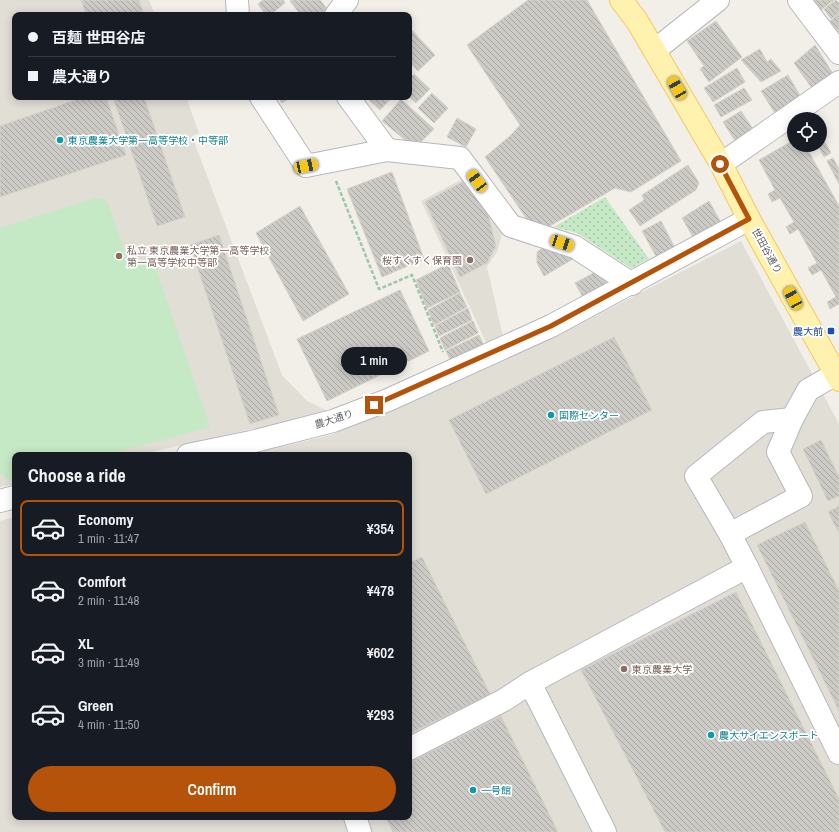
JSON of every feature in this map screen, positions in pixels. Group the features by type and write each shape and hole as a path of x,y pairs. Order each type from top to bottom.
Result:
{"main road":[{"name":"世田谷通り","path":"621,0 637,21 655,50 720,164 837,377"}],"street":[{"path":"237,0 238,12"},
{"path":"338,12 347,0"},
{"path":"655,50 718,0"},
{"path":"799,0 839,53"},
{"path":"720,164 839,82"},
{"path":"263,100 306,166 387,150 460,158 511,226 575,247 632,284"},
{"path":"350,100 387,150"},
{"name":"農大通り","path":"213,452 230,450 251,442 333,421 388,400 451,370 551,326 632,284 749,219"},
{"path":"730,534 801,496 778,452 792,418 808,390 837,377"},
{"path":"792,418 763,422 696,476 730,534 839,753"},
{"path":"0,501 12,498"},
{"path":"412,747 504,700 530,683 747,567"},
{"path":"530,683 605,832"},
{"path":"356,820 360,832"}],"path":[{"path":"328,161 379,289 412,275 451,370"}],"shaded area":[{"name":"私立 東京農業大学第一高等学校 第一高等学校中等部","path":"0,0 149,0 154,12 12,12 12,100 187,100 199,133 192,136 282,375 307,401 328,411 152,452 12,452 12,485 0,487"},
{"name":"桜すくすく保育園","path":"468,176 503,230 497,252 487,267 504,341 489,349 421,201"},
{"name":"東京農業大学","path":"741,241 839,424 839,832 0,832 0,521 12,518 12,820 412,820 412,452 259,452 331,435 424,396 572,328"}],"green space":[{"path":"605,197 649,259 631,268 577,233 554,227"},
{"path":"95,198 107,200 129,264 152,257 210,427 117,452 12,452 12,481 10,481 0,473 0,228"}],"building":[{"path":"81,0 139,0 143,12 85,12"},
{"path":"263,0 283,0 285,3 274,12 264,12 258,4"},
{"path":"320,0 327,9 324,12 299,12 290,1"},
{"path":"528,0 587,0 681,161 631,192 615,188 550,226 528,221 485,157 511,135 520,125 467,45"},
{"path":"807,0 834,0 817,13"},
{"path":"836,0 839,3 839,13 831,19 824,9"},
{"path":"839,14 839,32 830,21"},
{"path":"716,21 742,57 709,82 700,69 704,66 687,41"},
{"path":"412,30 435,55 418,71 412,64"},
{"path":"815,45 835,77 814,91 794,63"},
{"path":"760,49 767,62 771,59 781,71 761,82 741,60"},
{"path":"737,68 745,82 713,102 704,88"},
{"path":"414,74 430,89 416,103 412,100 412,76"},
{"path":"788,75 802,99 776,115 761,91"},
{"path":"744,88 752,100 721,117 714,105"},
{"path":"432,93 448,108 434,123 418,108"},
{"name":"東京農業大学第一高等学校・中等部","path":"75,100 107,100 126,155 0,197 0,126"},
{"path":"114,100 145,100 185,217 157,226"},
{"path":"369,100 389,100 380,110"},
{"path":"400,100 402,100 434,129 415,148 382,121"},
{"path":"741,111 755,132 737,144 723,122"},
{"path":"457,118 476,129 466,147 447,137"},
{"path":"787,144 787,152 809,152 839,206 839,304 830,309 827,302 836,297 821,270 812,275 808,268 817,263 798,229 790,234 786,227 794,222 780,198 772,202 768,194 775,190 759,160"},
{"path":"827,146 831,153 824,157 822,152 827,152"},
{"path":"833,158 839,169 839,184 827,161"},
{"path":"688,165 699,183 696,190 640,226 629,210 644,200 642,195"},
{"path":"392,172 424,259 382,277 347,189"},
{"path":"466,180 486,207 496,246 487,263 460,277 425,202"},
{"path":"709,201 723,226 696,242 682,218"},
{"path":"300,206 349,294 303,321 256,233"},
{"path":"661,221 675,248 657,258 642,231"},
{"path":"219,235 279,415 250,424 190,245"},
{"path":"546,246 555,247 559,255 568,250 573,259 544,276 537,263 537,252"},
{"path":"448,264 460,292 427,308 416,280"},
{"path":"599,270 608,286 584,299 575,283"},
{"path":"400,290 429,351 327,401 297,339"},
{"path":"460,293 467,307 434,325 428,310"},
{"path":"468,308 472,320 439,336 435,326"},
{"path":"473,321 478,333 445,350 440,338"},
{"path":"479,335 486,350 453,366 446,351"},
{"name":"国際センター","path":"614,337 652,410 486,494 449,420"},
{"path":"821,440 839,477 839,496 828,501 803,449"},
{"path":"839,506 839,533 828,512"},
{"path":"805,522 839,591 839,711 757,545"},
{"path":"422,557 490,694 412,733 412,562"},
{"name":"農大サイエンスポート","path":"736,592 839,799 839,832 665,832 581,670"},
{"name":"一号館","path":"501,716 558,832 393,832 387,820 412,820 412,761"}],"place":[{"name":"東京農業大学第一高等学校・中等部","path":"60,140"},
{"name":"私立 東京農業大学第一高等学校 第一高等学校中等部","path":"119,256"},
{"name":"桜すくすく保育園","path":"470,260"},
{"name":"農大前","path":"831,331"},
{"name":"国際センター","path":"551,415"},
{"name":"東京農業大学","path":"624,669"},
{"name":"農大サイエンスポート","path":"711,735"},
{"name":"一号館","path":"473,790"}],"route":[{"path":"374,405 551,326 734,229 749,219 720,164"}]}
